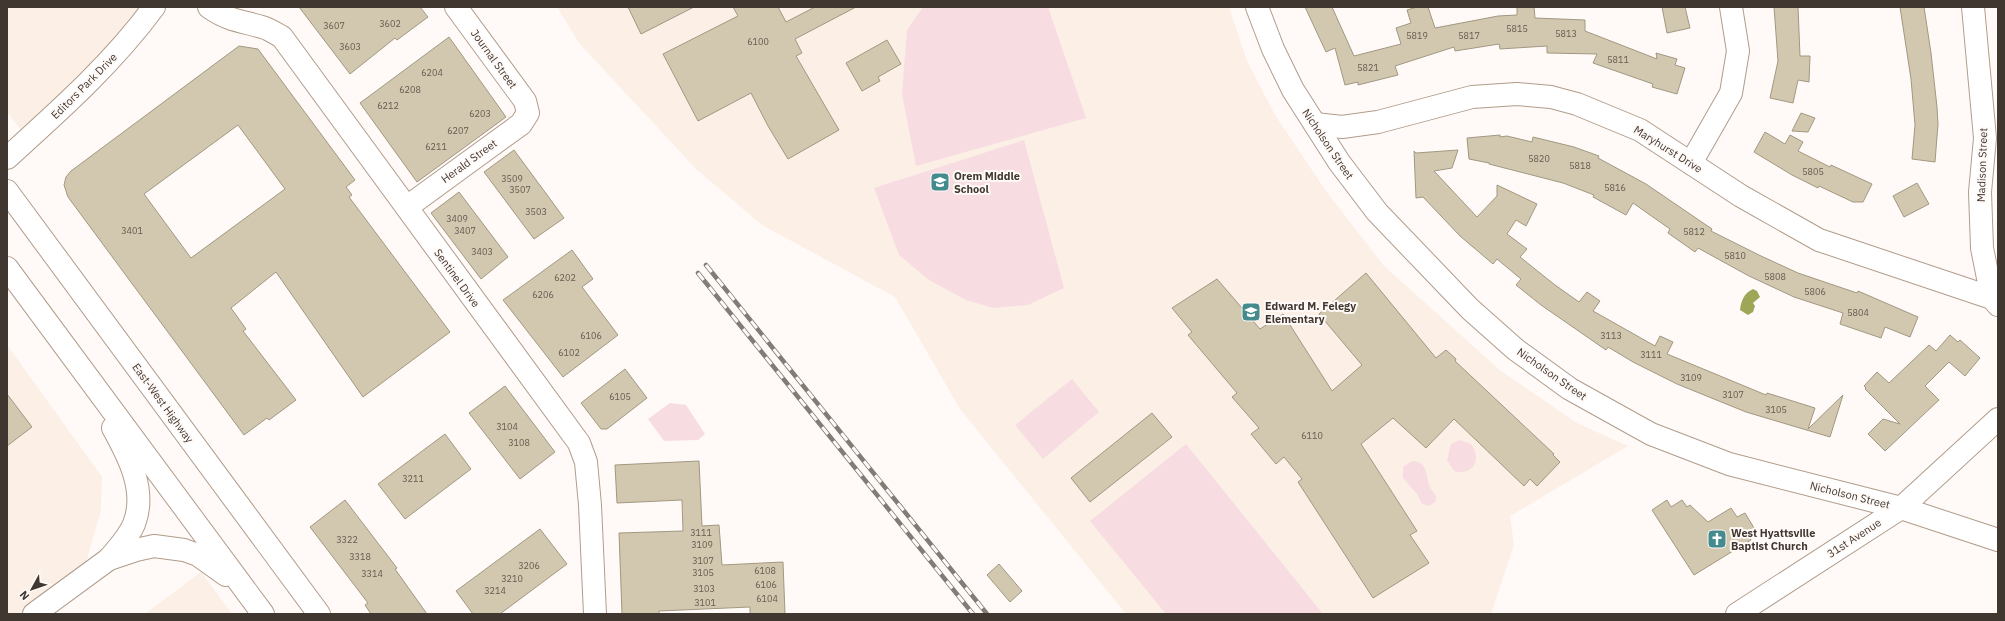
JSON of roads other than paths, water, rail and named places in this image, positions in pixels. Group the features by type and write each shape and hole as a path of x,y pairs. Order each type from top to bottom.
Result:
{"street":[{"name":"Editors Park Drive","path":"7,158 75,97 132,37 154,7"},
{"name":"Sentinel Drive","path":"209,7 221,15 243,23 263,27 282,37 579,443 586,462 590,505 595,614"},
{"name":"Journal Street","path":"456,7 525,102 528,113"},
{"name":"Nicholson Street","path":"1256,7 1293,90 1348,175 1377,212 1481,319 1515,348 1570,389 1652,434 1729,464 1901,508 1998,540"},
{"path":"1691,163 1731,93 1738,51 1731,7"},
{"name":"Madison Street","path":"1973,7 1985,138 1980,192 1982,248 1995,301"},
{"name":"Maryhurst Drive","path":"1315,124 1342,127 1378,122 1472,97 1517,94 1551,97 1577,104 1640,130 1741,196 1819,240 1995,301"},
{"name":"Herald Street","path":"406,207 521,124 528,113"},
{"name":"East-West Highway","path":"7,191 319,614"},
{"path":"7,268 263,614"},
{"path":"34,614 109,559 126,538 134,524 139,503 136,478 123,448 76,360"},
{"name":"31st Avenue","path":"1737,614 1901,508 1998,419"},
{"path":"109,559 130,551 154,546 184,550 198,555 243,587"}],"railway":[{"path":"706,265 987,614"},
{"path":"698,273 973,614"}],"place":[{"name":"Orem Middle School","path":"940,182"},
{"name":"Edward M. Felegy Elementary","path":"1251,312"},
{"name":"West Hyattsville Baptist Church","path":"1717,539"}]}
